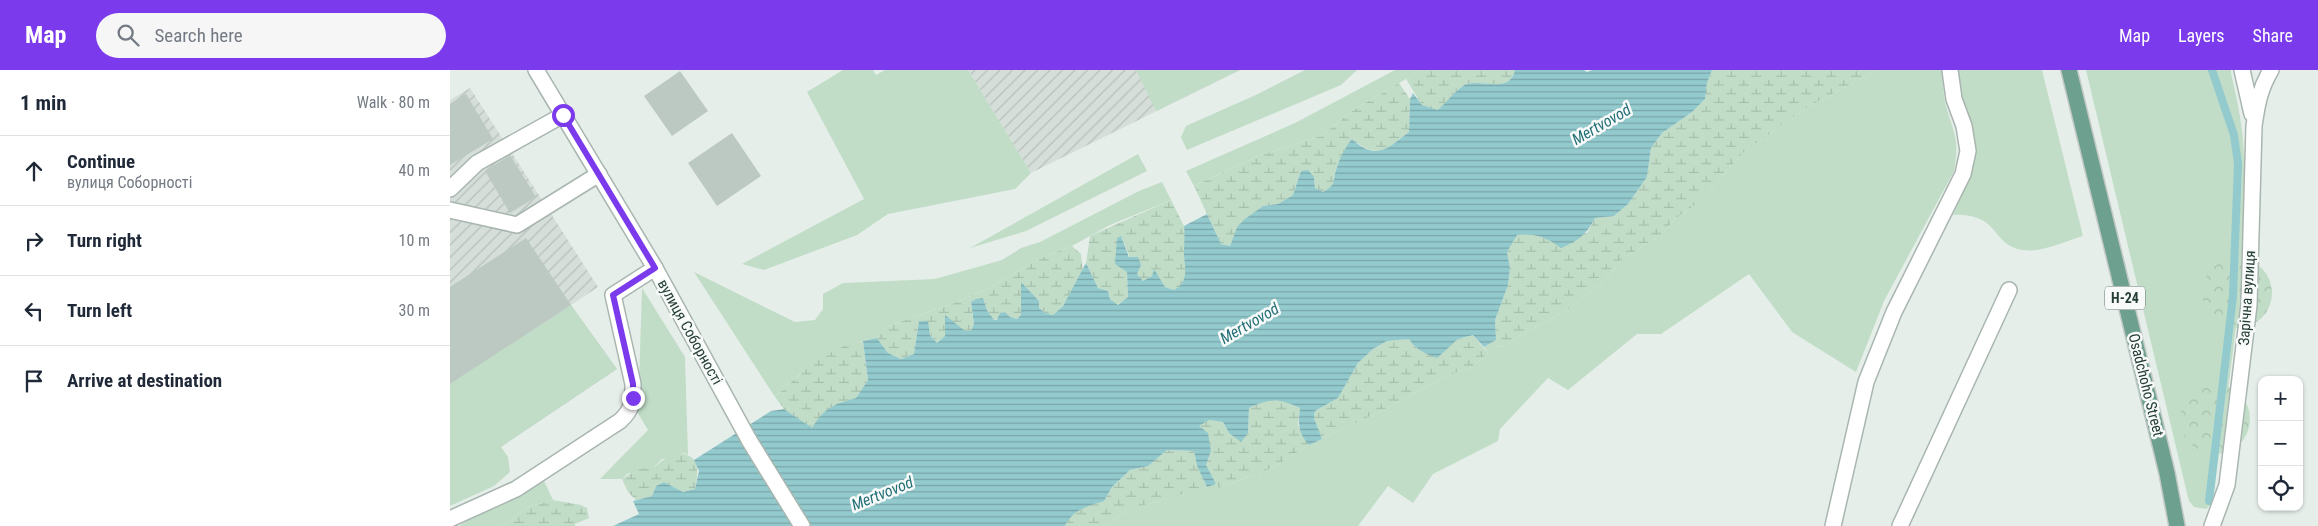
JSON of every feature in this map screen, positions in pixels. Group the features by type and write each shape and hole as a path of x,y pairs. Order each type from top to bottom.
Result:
{"main road":[{"name":"Osadchoho Street","path":"2069,70 2167,473 2177,526"}],"street":[{"name":"вулиця Соборності","path":"536,70 655,268 749,440 802,526"},
{"path":"1833,526 1866,382 1894,312 1963,174 1968,151 1964,126 1954,99 1950,70"},
{"path":"2242,70 2254,126"},
{"name":"Зарічна вулиця","path":"2212,526 2227,485 2249,305 2254,126 2258,98 2263,82 2271,70"},
{"path":"450,190 477,164 563,115"},
{"path":"450,210 517,225 600,174"},
{"path":"450,519 516,488 620,421 629,412 633,398 633,384 613,295 655,268"},
{"path":"1900,526 2009,290"}],"shaded area":[{"path":"968,70 1240,70 1031,173"},
{"path":"470,88 598,287 571,305 617,369 450,481 450,100"}],"green space":[{"path":"843,70 873,70 876,75 885,70 968,70 1031,173 1015,189 888,214 857,235 764,270 742,264 864,199 807,92"},
{"path":"1136,70 1240,70 1156,111"},
{"path":"1305,70 1357,70 1341,85 1187,150 1181,137 1186,126 1258,94"},
{"path":"1395,70 1421,70 1355,109 1321,136 1258,156 1194,186 1186,171 1295,123"},
{"path":"1421,70 1515,70 1508,82 1502,84 1473,83 1463,86 1438,111 1422,105 1406,79"},
{"path":"1712,70 1878,70 1804,109 1744,152 1699,202 1675,219 1663,233 1623,259 1599,285 1564,312 1521,335 1504,347 1496,345 1495,320 1508,285 1510,268 1507,252 1517,234 1532,233 1548,238 1587,233 1595,218 1614,216 1628,204 1647,177 1651,148 1662,133 1692,112 1705,99 1707,83"},
{"path":"1878,70 1942,70 1945,102 1955,137 1956,160 1954,171 1884,301 1856,372 1792,332 1749,274 1661,334 1637,334 1568,390 1548,378 1500,429 1498,441 1433,474 1413,503 1388,486 1358,526 1106,526 1127,510 1216,484 1219,488 1272,468 1309,445 1385,409 1446,376 1472,367 1488,353 1484,347 1496,340 1496,345 1504,347 1521,335 1564,312 1599,285 1623,259 1663,233 1675,219 1699,202 1744,152 1804,109"},
{"path":"1958,70 2042,70 2083,236 2038,250 2023,250 2008,245 1984,221 1969,216 1953,215 1965,188 1970,167"},
{"path":"2086,70 2231,70 2243,140 2244,230 2237,320 2213,500 2206,509 2194,507 2189,501"},
{"path":"1399,83 1410,99 1409,132 1387,148 1375,151 1352,139 1337,166 1334,183 1327,190 1323,193 1315,188 1314,177 1301,171 1293,195 1278,204 1263,206 1237,227 1230,246 1221,244 1194,186 1258,156 1321,136 1355,109"},
{"path":"1138,154 1147,171 1026,231 970,248"},
{"path":"1162,182 1171,200 1110,225 1072,246 1043,257 988,288 960,301 888,326 877,338 858,342 800,374 775,397 694,272 795,322 815,320 823,309 823,294 843,283 935,279 1002,260 1021,248 1040,242 1139,191"},
{"path":"1171,200 1184,226 1186,242 1186,275 1180,287 1174,290 1165,287 1154,270 1152,276 1143,281 1137,274 1121,236 1117,239 1117,249 1127,272 1128,298 1117,305 1110,299 1108,291 1098,288 1086,263 1090,236"},
{"path":"1072,246 1081,254 1083,272 1063,306 1053,315 1045,313 1039,308 1039,301 1021,283 1021,315 1017,319 1010,317 994,320 987,310 983,298 976,299 971,303 974,324 971,332 965,332 945,316 945,336 937,343 919,321 914,354 901,359 888,353 877,338 888,326 960,301 988,288 1043,257"},
{"path":"2237,258 2250,261 2262,268 2269,280 2272,293 2269,306 2262,318 2250,325 2237,328 2224,325 2212,318 2205,306 2202,293 2205,280 2212,268 2224,261"},
{"path":"642,288 685,357 688,455 684,453 662,459 653,468 627,474 622,479 600,479 648,430 636,410 639,384"},
{"path":"571,305 617,369 501,447 508,457 510,472 494,486 450,506 450,384"},
{"path":"1473,335 1488,353 1472,367 1446,376 1385,409 1322,439 1314,418 1315,411 1338,398 1358,363 1373,349 1387,341 1409,339 1421,351 1437,357 1458,339"},
{"path":"863,341 868,380 856,398 840,403 812,429 784,409 775,397 805,370 827,355 850,344"},
{"path":"2215,384 2228,387 2240,394 2247,406 2250,419 2247,432 2240,444 2228,451 2215,454 2202,451 2190,444 2183,432 2180,419 2183,406 2190,394 2202,387"},
{"path":"1265,400 1283,400 1300,408 1298,425 1309,445 1272,468 1219,488 1210,476 1206,465 1211,451 1198,426 1209,420 1223,422 1229,433 1248,433 1249,408"},
{"path":"1167,450 1194,451 1197,466 1207,487 1127,510 1106,526 1065,526 1076,512 1104,501 1112,487 1130,470 1148,466"},
{"path":"672,453 688,455 695,462 697,474 695,489 683,492 664,482 656,486 652,496 636,500 628,492 622,479 638,469 653,468"},
{"path":"544,481 553,500 527,507 503,526 459,526 479,513"},
{"path":"553,500 581,505 587,508 589,518 575,524 575,526 503,526 527,507"}],"water":[{"name":"Mertvovod","path":"1515,70 1584,70 1587,72 1592,70 1712,70 1707,83 1705,99 1692,112 1662,133 1651,148 1647,177 1628,204 1614,216 1595,218 1581,236 1561,248 1540,237 1517,235 1507,252 1510,268 1508,285 1495,320 1496,340 1484,347 1473,335 1458,339 1437,358 1421,351 1409,339 1387,341 1373,349 1358,363 1338,398 1315,411 1314,418 1322,439 1309,445 1300,428 1300,408 1286,402 1274,400 1249,408 1248,433 1241,442 1229,433 1223,422 1209,420 1199,426 1208,433 1211,451 1206,465 1216,484 1207,487 1197,466 1194,451 1167,450 1148,466 1130,470 1112,487 1104,501 1076,512 1065,526 613,526 639,514 633,501 652,496 656,486 664,482 683,492 695,489 699,471 694,460 771,411 784,409 812,428 825,411 842,402 856,398 868,380 863,341 877,338 888,353 901,359 914,354 919,321 928,321 930,335 937,343 945,336 945,315 965,331 971,331 974,324 971,302 983,298 987,310 994,320 997,320 1000,313 1005,312 1010,317 1017,319 1021,315 1021,282 1039,301 1039,308 1045,313 1053,315 1063,306 1086,263 1098,288 1108,291 1110,299 1118,305 1128,297 1127,272 1115,264 1117,238 1121,236 1129,257 1138,257 1141,265 1137,274 1143,281 1152,276 1154,269 1165,287 1174,290 1182,283 1185,274 1184,226 1207,214 1221,244 1230,246 1237,227 1245,219 1263,206 1278,204 1293,195 1301,171 1308,170 1314,177 1315,188 1323,192 1333,184 1340,160 1352,139 1360,146 1375,151 1388,147 1409,132 1410,99 1413,93 1422,105 1438,110 1463,86 1473,83 1502,84 1508,82"}],"building":[{"path":"680,71 708,111 672,136 644,96"},
{"path":"466,94 493,139 450,165 450,104"},
{"path":"732,133 761,176 717,206 688,163"},
{"path":"510,155 536,197 510,213 485,171"},
{"path":"526,238 571,305 450,384 450,287"}],"waterway":[{"path":"2209,501 2233,296 2238,164 2234,135 2212,70"}],"route":[{"path":"563,115 655,268 613,295 633,384 633,398"}]}
